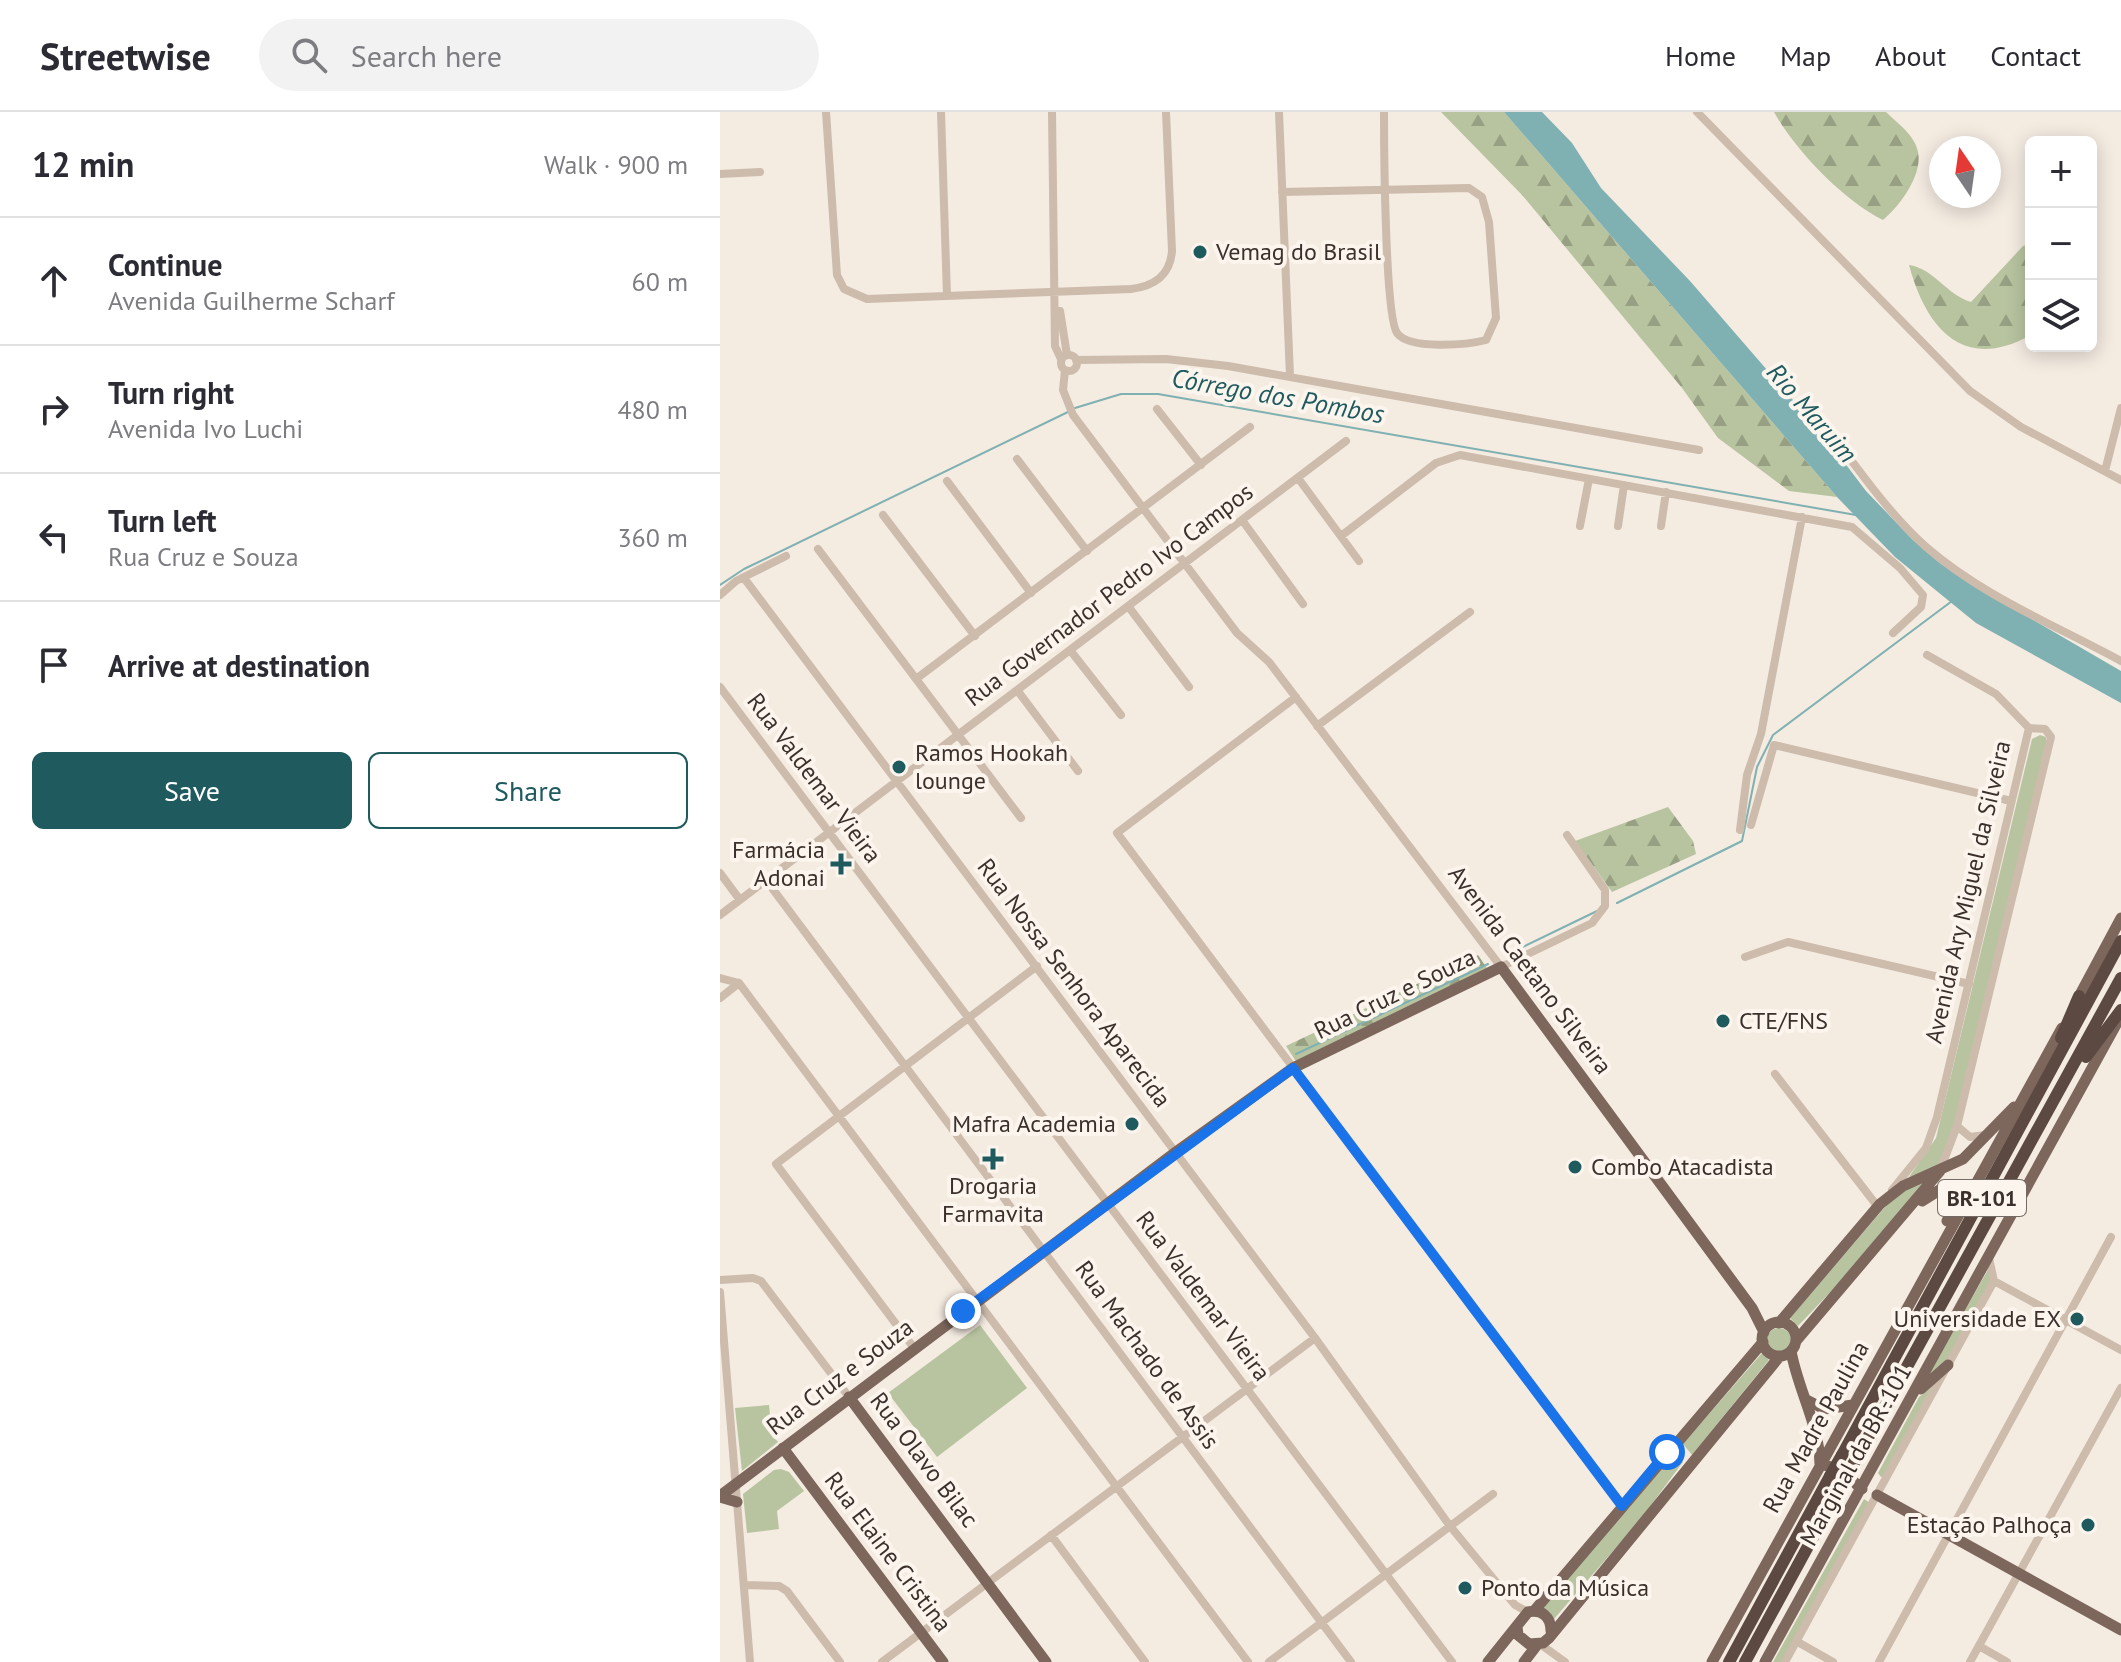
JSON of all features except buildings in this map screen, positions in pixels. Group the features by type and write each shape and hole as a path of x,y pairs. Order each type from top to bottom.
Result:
{"highway":[{"name":"BR-101","path":"1729,1662 2121,941"},
{"name":"BR-101","path":"1745,1662 2121,978"},
{"path":"2040,1093 2079,996"},
{"path":"2063,1088 2121,1012"}],"main road":[{"name":"Rua Madre Paulina","path":"1712,1662 2121,918"},
{"name":"Rua Cruz e Souza","path":"725,1491 1044,1250 1293,1068 1501,967"},
{"name":"Avenida Caetano Silveira","path":"1501,967 1752,1308 1763,1337"},
{"name":"Marginal da BR-101","path":"1765,1662 1874,1468 2121,1012"},
{"path":"1879,1206 1903,1186 1963,1159 2026,1094"},
{"name":"Avenida Ary Miguel da Silveira","path":"1524,1662 1940,1170"},
{"path":"1893,1229 1932,1193 1952,1191 1954,1206 1930,1267"},
{"name":"Avenida Ary Miguel da Silveira","path":"1488,1662 1763,1337 1879,1206"},
{"name":"Avenida Caetano Silveira","path":"1752,1308 1794,1331 1787,1351"},
{"path":"1763,1337 1767,1351 1787,1351 1819,1440 1820,1464 1839,1469 1862,1489"},
{"path":"1914,1394 1948,1365"},
{"name":"Rua Olavo Bilac","path":"849,1397 1046,1662"},
{"path":"1805,1399 1824,1409 1853,1405"},
{"name":"Rua Elaine Cristina","path":"783,1448 943,1662"},
{"path":"1667,1452 1684,1453 1688,1468"},
{"path":"1826,1453 1840,1467 1857,1474 1874,1468"},
{"name":"Rua Elaine Cristina","path":"763,1464 780,1463 798,1467"},
{"path":"725,1491 737,1502"},
{"path":"1877,1495 2121,1630"},
{"path":"1538,1644 1523,1641 1524,1618 1547,1617 1551,1633"}],"street":[{"path":"826,112 835,267 844,289 867,299 1131,289 1163,277 1172,251 1166,112"},
{"path":"941,112 947,296"},
{"name":"Avenida Caetano Silveira","path":"1052,112 1055,346 1068,358 1063,382 1073,415 1237,633 1269,662 1501,967"},
{"path":"1279,112 1290,376"},
{"path":"1282,192 1386,189 1469,188 1482,197 1487,208 1496,318 1491,334 1477,342 1425,345 1404,339 1396,332 1391,311 1386,189 1384,112"},
{"path":"1697,112 1883,298 1970,391 2021,427 2121,480"},
{"path":"720,174 760,172"},
{"path":"1068,358 1166,359 1290,376 1699,450"},
{"path":"1065,370 1074,368 1068,358"},
{"path":"2105,471 2121,408"},
{"path":"1157,409 1201,465"},
{"path":"1816,414 1902,524 1928,548 2034,619 2121,661"},
{"path":"916,679 1250,427"},
{"name":"Rua Governador Pedro Ivo Campos","path":"720,915 1346,441"},
{"path":"1341,536 1436,463 1455,456 1666,492 1852,527 1900,568 1922,593 1921,607 1893,633"},
{"path":"1017,459 1087,551"},
{"path":"1298,478 1359,561"},
{"path":"1580,526 1589,479"},
{"path":"947,481 1031,593"},
{"path":"1618,526 1624,485"},
{"path":"1661,526 1666,492"},
{"path":"883,515 975,636"},
{"path":"1740,830 1747,775 1762,735 1802,517"},
{"path":"1242,520 1303,604"},
{"path":"818,549 1021,818"},
{"path":"720,595 744,578 786,556"},
{"name":"Rua Nossa Senhora Aparecida","path":"744,578 1315,1338 1450,1526 1524,1618"},
{"path":"1128,606 1189,687"},
{"path":"1317,726 1470,612"},
{"path":"1070,650 1121,715"},
{"path":"1927,655 1996,694 2029,728"},
{"name":"Rua Valdemar Vieira","path":"720,687 1452,1662"},
{"path":"1017,690 1078,771"},
{"path":"1296,697 1117,833 1622,1506"},
{"name":"Avenida Ary Miguel da Silveira","path":"1879,1206 1929,1142 2029,728 2045,729 2051,737 1957,1126 1940,1170"},
{"path":"1762,735 1774,744 2011,801"},
{"path":"1751,825 1774,744"},
{"path":"1501,967 1592,923 1601,914 1605,890 1567,835"},
{"path":"720,873 740,900"},
{"name":"Rua Machado de Assis","path":"766,880 1351,1662"},
{"path":"1745,957 1788,942 1969,984"},
{"path":"914,1348 776,1164 1037,966"},
{"path":"720,978 739,983 979,1299 1248,1662"},
{"path":"720,998 739,983"},
{"path":"1775,1074 1879,1206"},
{"path":"1957,1126 1970,1137 1989,1133"},
{"path":"1879,1662 2111,1237"},
{"path":"1785,1662 1994,1281 1989,1258"},
{"name":"Rua Olavo Bilac","path":"720,1280 753,1278 761,1281 849,1397"},
{"path":"1994,1281 2121,1350"},
{"path":"720,1292 725,1491"},
{"path":"882,1662 1315,1338"},
{"path":"1970,1662 2121,1388"},
{"path":"1269,1662 1493,1494"},
{"path":"737,1502 750,1662"},
{"path":"1051,1535 1145,1662"},
{"path":"744,1585 779,1586 793,1597 840,1662"},
{"path":"1551,1633 1554,1651"},
{"path":"1796,1641 1833,1662"},
{"path":"1538,1644 1554,1651 1565,1662"},
{"path":"1979,1646 2007,1662"}],"green space":[{"path":"1441,112 1504,112 1837,497 1789,491 1718,438 1682,388 1523,196"},
{"path":"1774,112 1886,112 1909,135 1918,152 1917,170 1908,190 1883,220 1852,200 1822,173 1795,143"},
{"path":"2023,246 2025,338 1986,349 1967,346 1951,338 1937,325 1926,308 1909,265 1925,271 1962,299 1971,302"},
{"path":"2040,735 2046,737 2046,743 1959,1114 1939,1168 1909,1177 1936,1138 2032,739"},
{"path":"1668,807 1693,841 1696,854 1612,892 1575,841"},
{"path":"1478,955 1487,968 1297,1063 1286,1046"},
{"path":"1935,1174 1875,1245 1798,1326 1790,1318 1897,1193"},
{"path":"1989,1268 1991,1283 1947,1361 1926,1378"},
{"path":"980,1325 1027,1388 937,1457 888,1393"},
{"path":"1779,1328 1788,1331 1791,1340 1788,1349 1779,1352 1770,1349 1767,1340 1770,1331"},
{"path":"1762,1353 1769,1360 1692,1455 1683,1444"},
{"path":"1936,1384 1885,1477 1881,1477 1878,1473 1919,1397"},
{"path":"769,1405 772,1435 778,1442 742,1471 735,1408"},
{"path":"1674,1455 1683,1462 1639,1521 1554,1619 1539,1605"},
{"path":"774,1470 789,1472 804,1491 777,1511 779,1529 747,1533 743,1494"},
{"path":"1864,1499 1870,1503 1782,1662 1773,1662"}],"water":[{"path":"1504,112 1542,112 1572,143 1601,188 1690,281 1825,437 1866,491 1913,540 1941,564 1985,592 2121,671 2121,703 1976,623 1895,557 1837,497"}],"waterway":[{"name":"Córrego dos Pombos","path":"1075,408 1121,394 1158,394 1856,515"},
{"name":"Córrego dos Pombos","path":"720,585 744,569 1070,411"},
{"path":"1617,903 1742,841 1757,767 1773,735 1952,601"},
{"path":"1508,954 1597,911"},
{"path":"1296,1054 1488,964"}],"place":[{"name":"Vemag do Brasil","path":"1200,252"},
{"name":"Ramos Hookah lounge","path":"899,767"},
{"name":"Farmácia Adonai","path":"841,864"},
{"name":"CTE/FNS","path":"1723,1021"},
{"name":"Mafra Academia","path":"1132,1124"},
{"name":"Drogaria Farmavita","path":"993,1159"},
{"name":"Combo Atacadista","path":"1575,1167"},
{"name":"Universidade EX","path":"2077,1319"},
{"name":"Estação Palhoça","path":"2088,1525"},
{"name":"Ponto da Música","path":"1465,1588"}],"route":[{"path":"963,1311 1293,1068 1622,1506 1667,1452"}],"water label":[{"name":"Rio Maruim","path":"1812,413"}]}
